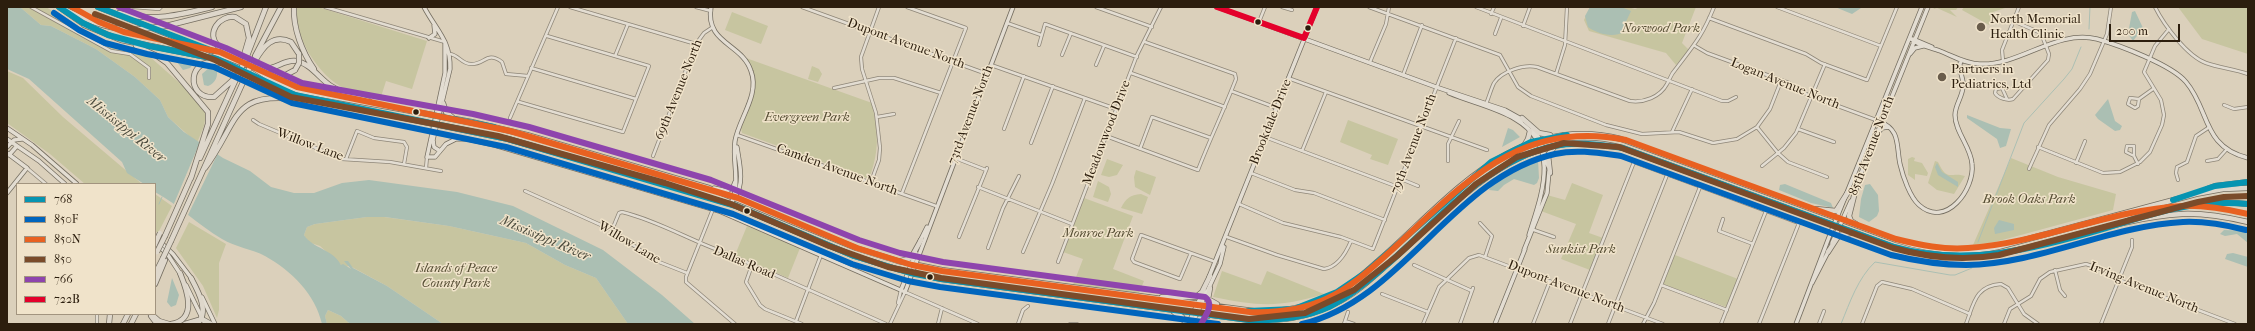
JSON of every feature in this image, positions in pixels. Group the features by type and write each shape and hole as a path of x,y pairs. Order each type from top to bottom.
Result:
{"highway":[{"path":"60,7 84,25 106,36 146,50 167,63 207,110 209,120 207,137"},
{"path":"60,7 104,26 126,29 166,26 241,7"},
{"path":"98,7 278,77 287,76 295,70 299,63 299,54 291,42 278,39 266,44 254,60"},
{"path":"101,7 131,16 154,18 175,16 212,7"},
{"path":"156,254 191,178 207,137 244,63 266,7"},
{"path":"156,281 179,222 218,142 244,80 281,7"},
{"path":"294,7 296,25 305,54 314,70 327,83"},
{"path":"246,56 249,38 246,24 235,17 222,19 216,26 214,33 216,44 223,50 261,69 270,69 290,61 299,62 308,66 327,83 348,94 398,108"},
{"path":"84,25 122,40 216,59 291,94 512,140 731,204 854,256 910,273 941,279 1249,320 1280,320 1302,316 1335,304 1366,284 1490,174 1513,160 1541,148 1559,144 1592,143 1623,148 1857,234 1916,254 1938,257 1967,258 2000,254 2181,206 2216,201 2248,204"},
{"path":"237,77 220,93 211,97 199,93 194,82 195,74 199,66 212,61 226,64 255,77"},
{"path":"255,69 277,82 304,92 398,108 515,132 709,188 734,196 832,239 900,261 942,270 1258,311 1296,308 1322,300 1341,290 1365,273 1484,167 1525,144 1538,139 1585,134"},
{"path":"218,142 241,110 251,103 265,98 284,97 351,107"},
{"path":"443,103 446,112 456,119"},
{"path":"1522,118 1544,135 1575,132 1608,136 1636,144 1840,220 1907,244 1929,249 1977,251 2087,225 2196,194 2223,189 2248,188"},
{"path":"1525,144 1528,140 1530,131"},
{"path":"1550,173 1549,152 1552,148 1559,144"},
{"path":"2196,194 2215,186 2248,182"},
{"path":"1857,184 1849,218 1852,222 1868,230"},
{"path":"1801,206 1834,211 1840,207 1848,192"},
{"path":"2110,226 2182,214 2206,214 2248,222"},
{"path":"156,242 160,233 171,221"},
{"path":"1828,252 1840,234 1857,234"},
{"path":"900,261 911,258 921,240"},
{"path":"156,272 164,259"},
{"path":"152,315 159,321 170,324 182,320 188,310 188,296 180,273"},
{"path":"1143,297 1196,297 1202,292 1210,276"},
{"path":"191,278 202,305 202,318 197,324"},
{"path":"1210,288 1208,297 1212,303 1258,311"},
{"path":"1169,309 1182,317 1187,324"},
{"path":"123,324 128,315"},
{"path":"131,324 136,315"},
{"path":"152,315 158,324"},
{"path":"1193,324 1202,317 1216,316"},
{"path":"185,324 202,318"},
{"path":"202,318 212,324"}],"street":[{"path":"31,7 110,51 130,54 149,68 149,78"},
{"path":"133,7 161,8"},
{"path":"325,7 445,42"},
{"path":"424,7 445,42 450,54 450,70 443,103 437,116"},
{"path":"510,118 518,102 530,68 547,36 558,7"},
{"path":"570,7 696,44"},
{"path":"696,7 711,9"},
{"name":"Dupont Avenue North","path":"802,7 987,74"},
{"path":"871,182 880,154 877,117 862,69 861,57 879,7"},
{"path":"902,193 966,28 907,7"},
{"name":"73rd Avenue North","path":"913,264 991,65 1012,7"},
{"path":"1096,7 1152,27"},
{"name":"Meadowwood Drive","path":"1058,262 1137,57 1161,7"},
{"path":"1218,7 1229,9 1259,22 1522,118 1538,139 1550,173 1547,193 1495,324"},
{"path":"1259,22 1265,7"},
{"path":"1282,7 1292,10"},
{"name":"Brookdale Drive","path":"1200,304 1215,262 1227,236 1317,7"},
{"path":"1369,7 1500,55 1518,87 1526,94 1601,123 1642,134 1672,132 1719,144 1737,139 1757,127 1770,109 1781,80"},
{"path":"1370,62 1388,14 1389,7"},
{"path":"1476,7 1501,18 1725,102 1736,97"},
{"path":"1491,14 1494,7"},
{"path":"1523,26 1530,7"},
{"path":"1556,74 1565,42 1567,7"},
{"path":"1486,105 1495,82 1500,77 1522,66 1532,66 1625,100 1635,102 1646,100 1655,96 1664,89 1673,72 1695,46 1714,7"},
{"path":"1777,7 1881,46"},
{"path":"1709,18 1806,54 1826,64 1867,80 1897,7"},
{"name":"85th Avenue North","path":"1840,220 1848,192 1922,7"},
{"name":"85th Avenue North","path":"1796,324 1812,283 1857,184 1895,86 1928,7"},
{"path":"2003,61 2001,52 2019,7"},
{"path":"2029,169 2049,125 2089,78 2104,42 2111,19 2111,7"},
{"path":"2155,7 2169,29 2190,53 2200,61 2248,74"},
{"name":"69th Avenue North","path":"653,156 696,44 704,33 713,27 711,9"},
{"path":"1495,34 1501,18"},
{"path":"2007,99 2002,88 1996,89 1996,95 2007,99 2011,100 2015,98 2048,60 2049,54 2041,33 2013,21"},
{"path":"429,38 435,34 433,22"},
{"path":"1007,23 1041,35"},
{"path":"615,56 628,24"},
{"path":"1039,45 1045,24 1137,57"},
{"path":"1403,75 1422,26"},
{"path":"713,27 723,42 744,58 753,76 752,95 735,141 737,171 734,196 731,204"},
{"path":"2038,147 2099,172 2120,172 2138,164 2150,152 2163,120 2162,105 2145,74 2157,42 2169,29"},
{"path":"1062,55 1071,33"},
{"path":"518,102 622,132 649,66 547,36"},
{"path":"1910,38 1962,60 1976,64 2003,61 2046,46 2080,37 2104,42 2172,70 2186,82 2194,94 2208,128 2214,138 2227,149 2248,158"},
{"name":"79th Avenue North","path":"1351,240 1374,249 1456,38"},
{"path":"1914,40 1924,46 1933,48"},
{"path":"426,168 427,156 437,116 445,73 445,42"},
{"path":"1106,136 1198,170 1210,138 1225,107 1236,77 1230,72 1145,42"},
{"path":"1096,65 1104,46"},
{"name":"Logan Avenue North","path":"1695,46 1781,80 1812,97 1876,120"},
{"path":"1895,86 1912,51 1924,46"},
{"path":"450,54 455,55 463,62 471,64 479,63 485,58 492,58 502,62 506,74 528,76"},
{"path":"1876,120 1892,129 1899,148 1901,168 1917,203 1923,208 1934,212 1945,211 1955,206 1962,197 1972,168 1971,157 1955,117 1963,88 1959,69 1962,60"},
{"path":"1762,166 1793,138 1826,64"},
{"path":"991,65 1116,109"},
{"path":"530,68 636,99"},
{"path":"1131,73 1225,107"},
{"path":"1004,129 1024,76"},
{"path":"834,88 879,78 894,78 941,93"},
{"path":"1288,78 1486,150"},
{"path":"1031,143 1053,86"},
{"path":"1672,132 1692,89"},
{"path":"2139,99 2138,106 2135,108 2128,104 2130,98 2139,99 2153,89"},
{"path":"1231,91 1277,108"},
{"path":"1302,151 1326,92"},
{"path":"1023,252 1085,98"},
{"path":"1486,105 1515,119 1538,139"},
{"path":"2224,105 2234,109 2248,107"},
{"path":"877,117 894,114"},
{"path":"1140,148 1152,117 1210,138"},
{"name":"Willow Lane","path":"254,120 259,124 346,159 404,164 441,171"},
{"path":"1448,161 1447,148 1450,138 1459,122"},
{"path":"435,124 433,144 440,151"},
{"path":"1757,127 1778,153 1792,164 1827,177"},
{"path":"1869,151 1880,130 1887,127 1892,129"},
{"path":"7,128 23,139 76,183"},
{"path":"2178,180 2176,173 2177,167 2187,162 2196,136 2208,128"},
{"path":"1798,129 1834,142"},
{"path":"346,159 357,131 374,138 404,142 407,147 404,164"},
{"path":"734,196 738,192 740,173 737,135"},
{"name":"Camden Avenue North","path":"737,135 936,206"},
{"path":"1265,137 1398,187"},
{"path":"427,156 435,157 450,142 463,138 494,145 713,209 978,324"},
{"path":"7,139 64,183"},
{"path":"7,147 11,142 23,139"},
{"path":"2076,163 2085,142"},
{"path":"17,146 8,154 45,183"},
{"path":"2134,156 2126,152 2127,146 2134,146 2134,156 2138,164"},
{"path":"1532,229 1544,183 1544,166 1541,148"},
{"path":"2207,161 2218,160 2227,149"},
{"path":"954,158 987,169 958,236"},
{"path":"1570,324 1634,162 1798,223 1759,324"},
{"path":"7,193 27,168"},
{"path":"709,188 729,190 734,185 737,171"},
{"path":"1251,173 1295,190 1314,193 1385,220"},
{"path":"1608,324 1667,174"},
{"path":"988,248 1019,176"},
{"path":"1401,179 1418,186"},
{"path":"978,187 1072,224"},
{"path":"1642,324 1661,285 1700,187"},
{"name":"Willow Lane","path":"525,191 612,230 654,260 687,273"},
{"path":"1227,236 1277,255 1324,269 1345,255 1351,240 1283,223 1239,204"},
{"path":"713,209 687,273 686,282 689,287 736,324"},
{"path":"1721,324 1766,211"},
{"name":"Dallas Road","path":"612,230 620,213 622,212 648,220 886,324"},
{"path":"1724,219 1719,231 1753,244"},
{"name":"73rd Avenue North","path":"890,324 921,240 930,223"},
{"path":"1480,223 1482,229 1490,232 1492,236 1485,257"},
{"name":"85th Avenue North","path":"1812,283 1828,252 1837,226"},
{"path":"1532,229 1554,237"},
{"path":"1191,254 1182,277 1178,278 1132,261 1141,235 1220,264"},
{"name":"Brookdale Drive","path":"1187,324 1210,288 1220,264 1227,236"},
{"path":"156,238 174,254 191,278 215,324"},
{"path":"2101,324 2132,247 2132,240"},
{"path":"156,245 168,255 180,273 205,324"},
{"path":"796,321 821,255"},
{"name":"Dupont Avenue North","path":"1447,279 1469,258 1475,255 1485,257 1663,324"},
{"name":"Irving Avenue North","path":"2056,270 2086,264 2107,271 2119,280 2235,324"},
{"path":"752,265 746,282 760,305 765,309 802,324"},
{"path":"1414,266 1472,291"},
{"path":"2004,324 2010,309 2031,296 2044,275 2056,270 2060,290 2066,296"},
{"path":"1423,324 1437,290 1447,279"},
{"path":"1533,324 1550,281"},
{"path":"1862,324 1880,282 1909,288 1970,314"},
{"path":"1966,324 1979,292 1984,288 1998,284 2006,286 2028,317 2038,324"},
{"path":"1661,285 1727,310"},
{"path":"1460,324 1473,288"},
{"path":"1382,294 1428,312"},
{"path":"1018,324 1023,310 1028,306"},
{"path":"938,324 942,308"},
{"path":"1819,324 1824,311"},
{"path":"1348,312 1344,322 1354,324"},
{"name":"Brookdale Drive","path":"1193,324 1195,313"},
{"path":"1070,324 1077,324"}],"green space":[{"path":"20,7 46,7 89,34 149,56 183,86 206,114 204,126 197,143 168,117 160,100 135,77 96,49 51,26 41,25"},
{"path":"297,7 318,7 427,41 412,89 386,81 380,100 353,93 335,83 317,65 304,43 299,31"},
{"name":"Norwood Park","path":"1590,7 1628,7 1635,9 1640,7 1696,7 1682,43 1689,50 1676,65 1666,53 1589,31 1584,20"},
{"path":"1933,7 1958,7 1956,10 1950,10 1957,17 1937,8 1934,9"},
{"path":"1964,7 2005,8 1993,12 1993,17 1989,25 1962,10"},
{"path":"2178,7 2248,7 2248,54 2202,39"},
{"path":"732,12 768,26 761,44 725,30"},
{"name":"Evergreen Park","path":"746,58 872,103 876,124 877,141 875,159 869,179 742,133 741,128 751,102 754,85 754,76"},
{"path":"812,66 819,69 822,74 818,82 808,79"},
{"path":"7,71 23,78 63,117 141,183 84,183 50,154 7,123"},
{"path":"1348,120 1398,139 1388,165 1370,159 1372,155 1340,142"},
{"path":"1912,157 1915,158 1914,161 1922,163 1928,173 1927,176 1915,174 1915,180 1908,175 1908,159"},
{"name":"Brook Oaks Park","path":"2011,158 2058,177 2116,194 2113,210 1995,242 1973,245"},
{"path":"1107,159 1123,165 1117,175 1109,177 1101,175"},
{"path":"1935,161 1938,162 1947,174 1965,176 1954,194 1937,190 1928,183"},
{"path":"1136,170 1156,177 1150,195 1135,187 1134,177"},
{"path":"1098,181 1109,187 1111,194 1108,202 1093,197"},
{"name":"Sunkist Park","path":"1572,183 1603,195 1589,233 1603,238 1590,270 1561,259 1576,224 1541,211 1547,195 1565,200"},
{"path":"1141,194 1148,197 1142,214 1121,208 1129,198 1134,195"},
{"path":"156,195 172,206 158,233 156,232"},
{"name":"Monroe Park","path":"1084,198 1133,216 1113,269 1144,281 1139,293 1073,285 1083,259 1063,252"},
{"name":"Islands of Peace County Park","path":"367,217 384,217 449,226 526,243 565,265 596,278 628,324 443,324 387,286 350,266 347,266 351,270 341,265 320,246 308,242 304,235 307,227 315,224"},
{"path":"189,222 226,244 219,263 219,310 217,318 203,286 176,248"},
{"path":"747,226 800,248 788,278 735,255"},
{"path":"1675,255 1738,279 1726,307 1663,284"},
{"path":"1222,271 1261,285 1267,271 1324,294 1294,302 1268,304 1256,304 1213,297"},
{"path":"328,310 341,316 350,324 327,324 325,316"}],"water":[{"name":"Mississippi River","path":"7,7 20,7 41,25 51,26 96,49 135,77 160,100 168,117 184,132 223,158 250,171 271,187 294,193 314,193 342,183 369,180 457,192 513,206 603,250 662,295 695,324 628,324 596,278 565,265 526,243 449,226 385,217 367,217 315,224 307,227 304,235 312,243 333,256 341,265 343,264 351,269 344,261 348,261 353,268 387,286 443,324 350,324 341,316 328,310 325,316 327,324 322,324 319,313 308,293 293,276 265,256 232,244 205,228 156,193 156,183 142,183 127,173 122,162 29,79 7,69"},
{"path":"1590,7 1621,7 1631,11 1623,28 1624,32 1610,35 1596,32 1588,27 1585,16"},
{"path":"1835,7 1861,7 1861,8 1852,14"},
{"path":"2135,11 2143,28 2133,41 2128,34 2132,12"},
{"path":"177,59 194,60 195,62 190,68 183,70 177,62"},
{"path":"210,67 217,68 217,74 215,81 208,86 204,85 202,74"},
{"path":"2108,99 2115,121 2122,126 2120,130 2115,131 2098,119 2095,115"},
{"path":"1967,115 2000,128 2011,129 2006,146 2000,148 1997,139 1967,118"},
{"path":"1508,128 1513,130 1520,137 1502,147"},
{"path":"1533,158 1538,160 1539,178 1537,183 1534,185 1514,179 1498,191 1489,190 1498,175"},
{"path":"1937,163 1942,172 1958,182 1958,187 1938,175 1935,167"},
{"path":"1785,184 1831,203 1833,208 1811,203 1779,190 1780,185"},
{"path":"1870,184 1878,195 1879,211 1877,216 1869,222 1859,217 1861,199 1865,185"},
{"path":"1999,220 2014,224 2014,230 1995,234 1994,228"},
{"path":"2224,230 2248,231 2248,243 2237,234 2225,236 2220,234"},
{"path":"2233,253 2248,257 2248,267 2225,259 2227,254"},
{"path":"172,278 179,295 176,305 171,307 167,302"}],"pier":[{"path":"200,142 218,153 187,217 173,206"}],"waterway":[{"path":"2089,29 2090,7"},
{"path":"1978,242 2024,123 2072,69 2081,47"},
{"path":"159,204 162,197"},
{"path":"1841,324 1859,283 1875,262 1950,275 1955,275 1972,268"}],"transit line":[{"name":"768","path":"59,7 83,23 108,35 149,46 217,59 295,95 508,139 736,206 854,256 910,273 941,279 1249,320 1270,320 1300,316 1320,311 1337,303 1381,270 1444,211 1485,178 1507,164 1530,153 1554,146 1571,144 1588,144 1623,148 1894,247 1921,253 1974,255 2027,249 2079,236 2176,208 2193,205 2229,203 2248,204"},
{"name":"850N","path":"72,7 99,22 124,32 220,52 297,87 510,131 738,198 857,248 912,265 942,271 1250,312 1279,311 1308,306 1345,289 1370,269 1445,201 1471,180 1497,162 1525,148 1555,139 1589,136 1626,140 1896,239 1941,248 1968,248 1995,245 2049,234 2128,214 2182,206 2207,207 2248,214"},
{"name":"768","path":"98,7 213,51"},
{"name":"766","path":"119,7 226,48 302,83 473,114 529,127 711,180 859,240 900,253 943,262 1205,297 1208,300 1209,307 1201,324"},
{"name":"722B","path":"1217,7 1304,38 1317,7"},
{"name":"850F","path":"54,13 79,30 105,43 147,54 214,67 292,103 506,147 733,214 852,264 908,281 940,287 1218,324"},
{"name":"850","path":"95,14 215,60 291,97 498,136 665,183 731,204 829,246 888,267 941,278 1249,319 1305,313 1354,290 1397,256 1476,184 1517,157 1564,143 1619,147 1893,248 1946,258 1972,258 1999,255 2198,202 2224,197 2248,196"},
{"name":"768","path":"432,115 494,127"},
{"name":"768","path":"1248,311 1294,309 1337,292 1365,273 1491,162 1531,142 1567,135"},
{"name":"850F","path":"1302,324 1338,311 1370,291 1400,266 1457,212 1486,187 1519,167 1555,154 1572,152 1588,152 1621,156 1891,255 1919,261 1956,265 1994,263 2048,252 2128,230 2183,222 2223,225 2246,230"},
{"name":"768","path":"2173,200 2215,186 2248,182"}],"place":[{"name":"North Memorial Health Clinic","path":"1981,27"},
{"name":"Partners in Pediatrics, Ltd","path":"1942,77"}]}
